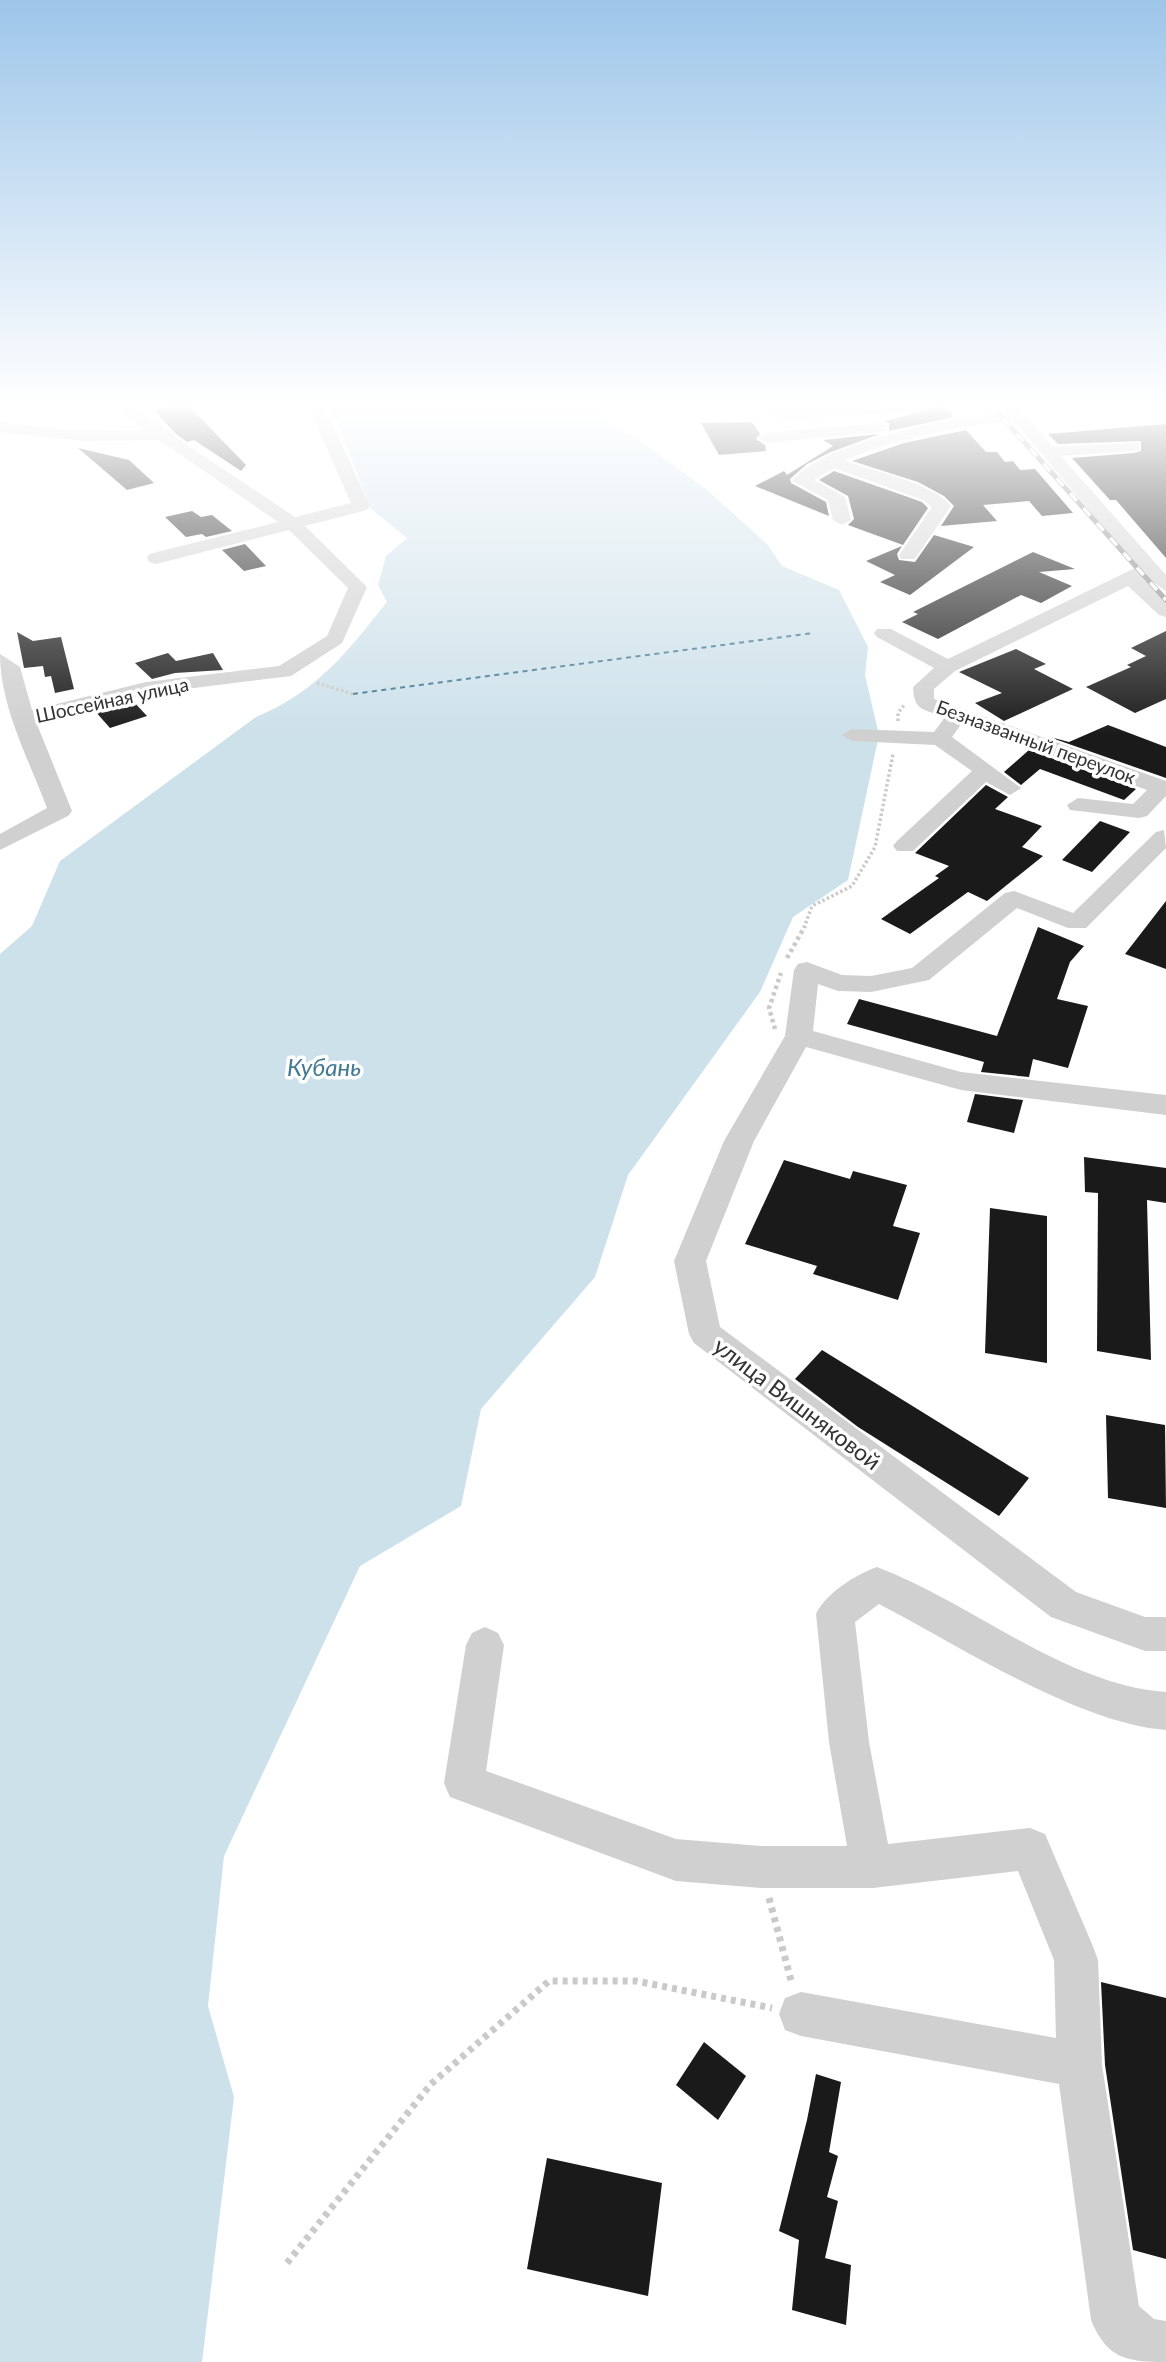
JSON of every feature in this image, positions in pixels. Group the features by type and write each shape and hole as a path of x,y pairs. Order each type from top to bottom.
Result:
{"street":[{"path":"279,514 294,525"},
{"path":"156,558 332,514"},
{"path":"840,514 842,520"},
{"path":"908,555 936,514"},
{"path":"1095,514 1166,611"},
{"name":"Шоссейная улица","path":"24,719 146,688 284,672 335,639 358,587 294,525"},
{"path":"1139,573 1166,585"},
{"name":"Безназванный переулок","path":"1139,573 948,667 923,687 924,702 1164,788"},
{"path":"884,633 948,667"},
{"path":"0,660 10,667 24,719 60,811 0,843"},
{"path":"940,740 957,714"},
{"path":"852,735 940,740 1010,789"},
{"path":"905,846 985,771"},
{"path":"1077,805 1139,811 1164,788"},
{"path":"1164,837 1077,923 1014,898 920,974 860,984 838,983 807,970 797,1039 961,1081 1166,1105"},
{"name":"улица Вишняковой","path":"797,1039 739,1141 690,1261 705,1334 1064,1605 1145,1634 1166,1634"},
{"path":"873,1867 857,1805 848,1747 835,1614 877,1584 1072,1685 1136,1709 1166,1711"},
{"path":"485,1645 464,1783 676,1860 761,1867 873,1867 1030,1849 1076,1960 1079,2065 1115,2320 1143,2342 1166,2346"},
{"path":"801,2014 1079,2065"}],"path":[{"path":"317,683 353,694"},
{"path":"797,1039 779,1036 768,1018 768,1004 812,906 852,886 875,847 898,713 909,702 924,702"},
{"path":"287,2263 431,2084 549,1981 636,1981 801,2014 761,1867"}],"water":[{"name":"Кубань","path":"377,514 734,514 767,544 782,566 839,590 868,647 865,675 879,735 848,880 793,917 760,992 628,1175 595,1277 481,1409 461,1506 360,1566 224,1856 208,2006 234,2097 202,2362 0,2362 0,954 32,926 60,861 256,717 297,695 344,654 387,602 378,585 386,556 407,538"}],"building":[{"path":"177,514 197,514 201,517 212,515 232,531 206,537 202,534 186,537 165,517"},
{"path":"853,514 924,514 903,545 848,525 854,519"},
{"path":"949,514 991,514 997,521 941,526"},
{"path":"1128,514 1166,514 1166,558"},
{"path":"934,535 974,547 910,595 880,582 895,575 866,561 902,546 897,554 899,560 915,562"},
{"path":"245,544 266,566 244,571 222,550"},
{"path":"1033,552 1075,569 1039,572 1072,586 1041,603 1021,595 938,639 902,622 918,614 913,612"},
{"path":"1166,631 1166,699 1135,713 1086,687 1131,667 1127,665 1146,656 1131,648"},
{"path":"17,632 33,641 61,637 74,689 55,693 51,676 45,677 43,666 24,668"},
{"path":"1016,649 1046,664 1034,669 1073,689 1004,721 975,703 1002,693 959,672"},
{"path":"168,653 176,661 213,653 223,670 175,673 152,679 135,663"},
{"path":"132,700 147,716 110,728 94,710"},
{"path":"1108,725 1166,747 1166,778 1046,736 1069,742"},
{"path":"1029,750 1136,789 1124,800 1040,769 1021,785 1004,772"},
{"path":"986,785 1008,797 995,809 1042,826 1022,847 1043,856 987,901 968,892 910,934 881,919 939,878 935,876 949,866 915,853"},
{"path":"1100,821 1130,832 1092,872 1062,860"},
{"path":"1166,901 1166,969 1125,954"},
{"path":"1038,927 1084,946 1070,962 1057,999 1088,1006 1068,1068 1033,1059 1029,1077 981,1072 984,1062 847,1024 859,999 997,1036"},
{"path":"975,1094 1023,1100 1014,1133 967,1122"},
{"path":"1084,1157 1166,1168 1166,1203 1147,1200 1151,1360 1097,1351 1098,1193 1085,1192"},
{"path":"784,1160 850,1179 853,1171 907,1185 893,1226 920,1233 898,1300 813,1274 817,1266 745,1244"},
{"path":"990,1208 1047,1216 1047,1363 985,1353"},
{"path":"822,1350 1029,1478 999,1516 858,1427 795,1379"},
{"path":"1106,1415 1165,1425 1166,1508 1108,1498"},
{"path":"1101,1982 1166,1998 1166,2259 1133,2250 1105,2065"},
{"path":"704,2042 746,2076 718,2120 676,2085"},
{"path":"816,2074 841,2082 829,2152 838,2156 827,2197 838,2201 825,2258 851,2265 846,2325 792,2310 799,2240 779,2231"},
{"path":"547,2158 662,2183 648,2296 527,2269"}],"ferry route":[{"path":"353,694 813,633"}],"railway":[{"path":"1089,514 1166,600"}]}
